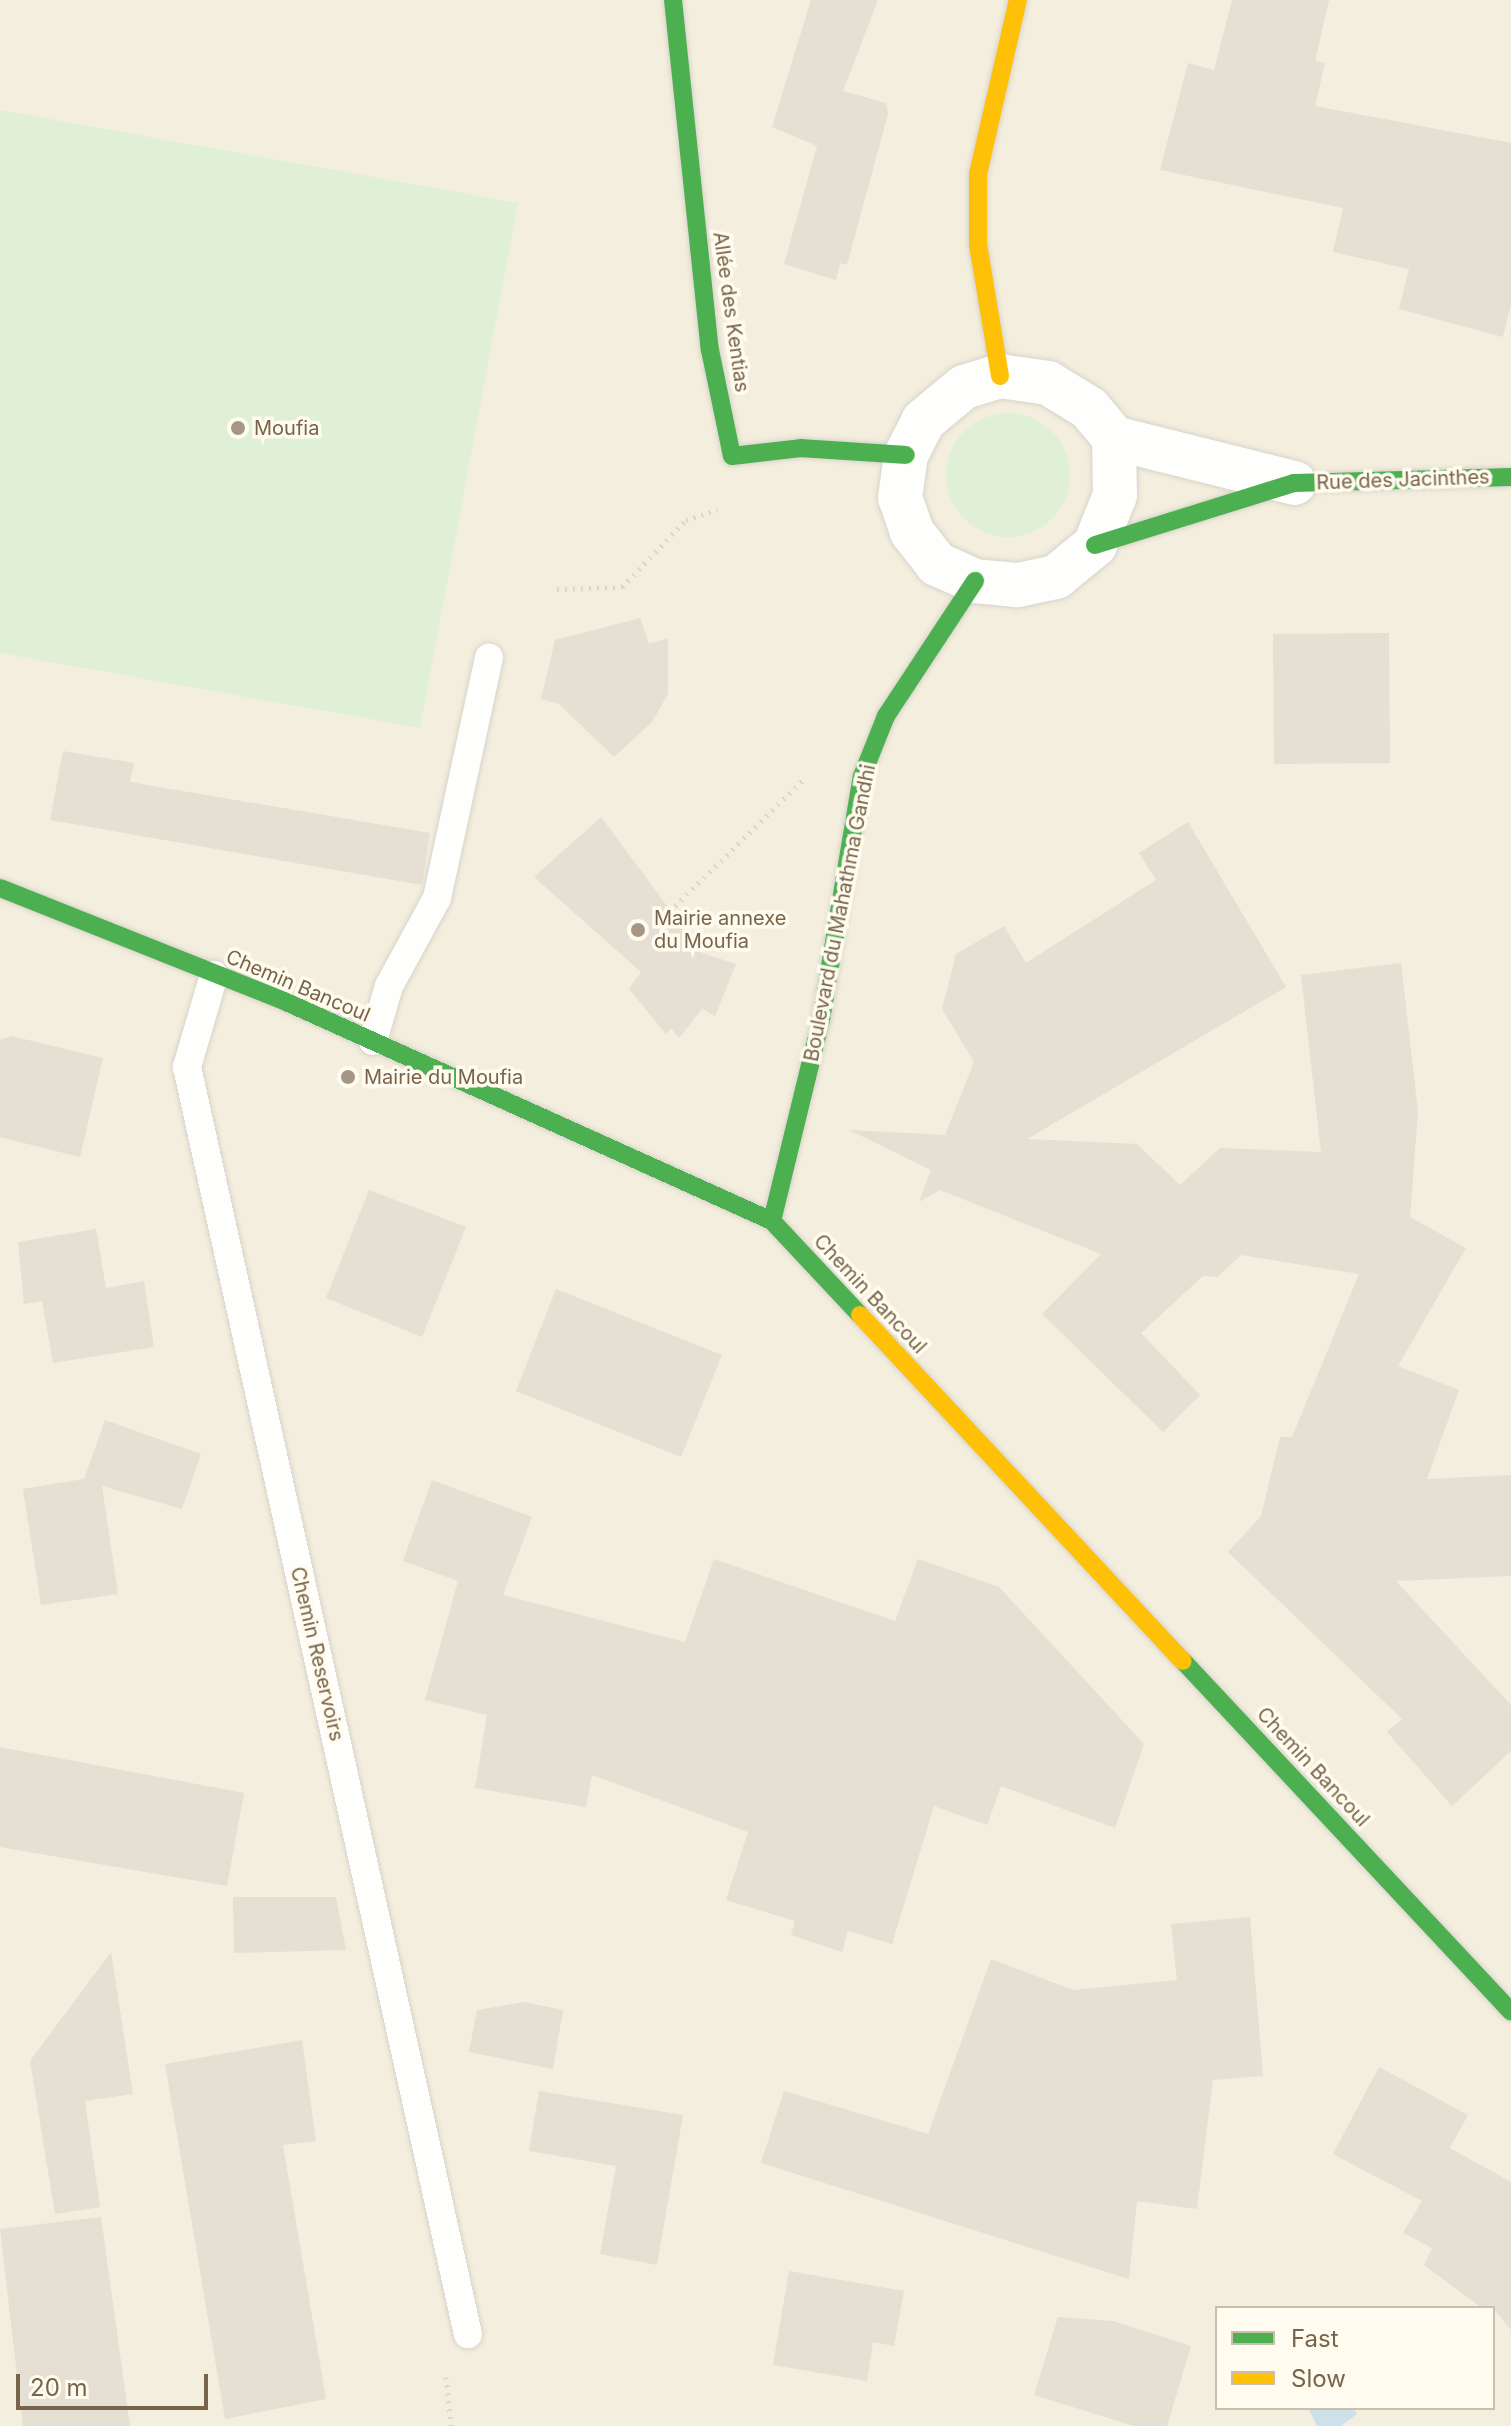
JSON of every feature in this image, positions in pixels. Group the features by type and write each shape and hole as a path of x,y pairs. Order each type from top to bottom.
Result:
{"street":[{"name":"Allée des Kentias","path":"673,0 710,350 732,456 801,448 906,455"},
{"path":"1000,376 978,245 978,174 1018,0"},
{"path":"1000,376 1048,383 1089,408 1114,438 1115,495 1095,545 1056,577 1017,585 975,581 937,564 912,532 900,498 906,455 923,421 964,387 1000,376"},
{"name":"Rue des Jacinthes","path":"1114,438 1294,483 1511,477"},
{"name":"Rue des Jacinthes","path":"1095,545 1294,483"},
{"name":"Boulevard du Mahathma Gandhi","path":"772,1221 821,1020 862,776 886,716 975,581"},
{"name":"Chemin Bancoul","path":"0,888 373,1041 772,1221 1511,2011"}],"lane":[{"path":"373,1041 389,986 437,898 489,658"},
{"name":"Chemin Reservoirs","path":"214,975 187,1067 468,2334"}],"path":[{"path":"557,589 622,587 686,520 732,505"},
{"path":"675,906 811,773"}],"shaded area":[{"path":"0,0 1511,0 1511,2426 0,2426"}],"green space":[{"name":"Moufia","path":"0,110 518,203 420,728 0,653"},
{"path":"1008,413 1032,418 1052,431 1065,451 1070,475 1065,499 1052,519 1032,532 1008,537 984,532 964,519 951,499 946,475 951,451 964,431 984,418"}],"water":[{"path":"1309,2410 1355,2410 1357,2414 1341,2426 1317,2426"}],"building":[{"path":"811,0 878,0 843,91 886,103 888,114 847,265 840,263 836,280 784,264 817,146 772,127"},
{"path":"1232,0 1329,0 1315,61 1325,63 1315,106 1511,143 1511,304 1503,337 1399,309 1409,269 1333,252 1343,208 1160,170 1188,63 1214,70"},
{"path":"640,618 649,644 668,638 668,694 652,722 614,757 559,704 541,699 555,640"},
{"path":"1389,633 1390,763 1274,764 1273,634"},
{"path":"63,751 134,763 130,782 430,833 422,885 50,820"},
{"path":"601,817 702,953 736,964 715,1016 702,1009 679,1038 671,1028 666,1034 629,989 641,972 534,877"},
{"path":"1188,822 1286,987 1027,1139 1137,1144 1180,1185 1220,1148 1321,1152 1301,975 1401,963 1418,1112 1410,1217 1466,1248 1398,1366 1459,1390 1427,1479 1511,1475 1511,1576 1396,1581 1511,1705 1511,1751 1452,1806 1387,1732 1402,1719 1228,1552 1261,1516 1280,1437 1292,1437 1359,1274 1241,1255 1217,1277 1203,1276 1141,1333 1200,1395 1163,1432 1042,1314 1101,1254 940,1190 919,1202 931,1170 849,1130 945,1135 974,1062 942,1009 956,954 1004,926 1026,963 1156,880 1139,853"},
{"path":"11,1036 103,1058 80,1157 0,1137 0,1040"},
{"path":"369,1190 466,1227 422,1337 326,1298"},
{"path":"96,1229 106,1288 144,1281 154,1347 53,1363 42,1301 24,1304 18,1242"},
{"path":"556,1289 722,1355 681,1457 516,1391"},
{"path":"105,1420 201,1454 182,1509 102,1486 118,1594 41,1605 23,1489 84,1479"},
{"path":"432,1480 532,1517 503,1595 685,1642 714,1559 895,1621 918,1559 999,1587 1144,1744 1115,1828 1001,1786 987,1825 934,1806 892,1944 848,1931 842,1952 791,1935 795,1921 726,1900 748,1832 592,1775 586,1807 475,1788 487,1715 425,1700 458,1581 403,1561"},
{"path":"0,1747 244,1793 227,1886 0,1847"},
{"path":"233,1897 336,1897 346,1950 234,1953"},
{"path":"1250,1917 1263,2076 1213,2080 1197,2209 1137,2201 1129,2279 761,2163 784,2091 928,2134 991,1959 1073,1990 1177,1980 1171,1924"},
{"path":"111,1952 133,2094 85,2101 100,2207 55,2214 30,2061"},
{"path":"524,2002 563,2010 553,2069 469,2052 477,2010"},
{"path":"302,2040 316,2141 283,2145 326,2399 225,2419 165,2064"},
{"path":"1379,2067 1468,2115 1450,2148 1511,2182 1511,2330 1495,2310 1495,2306 1479,2306 1424,2265 1432,2248 1403,2233 1422,2201 1333,2154"},
{"path":"539,2091 683,2115 657,2265 600,2254 616,2166 529,2151"},
{"path":"101,2217 130,2426 23,2426 0,2229"},
{"path":"789,2271 904,2291 894,2346 873,2342 867,2381 773,2365"},
{"path":"1058,2317 1113,2321 1191,2346 1167,2426 1134,2426 1034,2395"}],"traffic: fast":[{"path":"673,0 710,350 732,456 801,448 906,455"},
{"path":"1095,545 1294,483 1511,477"},
{"path":"772,1221 821,1020 862,776 886,716 975,581"},
{"path":"0,888 284,1001 772,1221 860,1315"},
{"path":"1183,1661 1511,2011"}],"traffic: slow":[{"path":"1000,376 978,245 978,174 1018,0"},
{"path":"860,1315 1183,1661"}],"place":[{"name":"Moufia","path":"238,428"},
{"name":"Mairie annexe du Moufia","path":"638,930"},
{"name":"Mairie du Moufia","path":"348,1077"}]}
